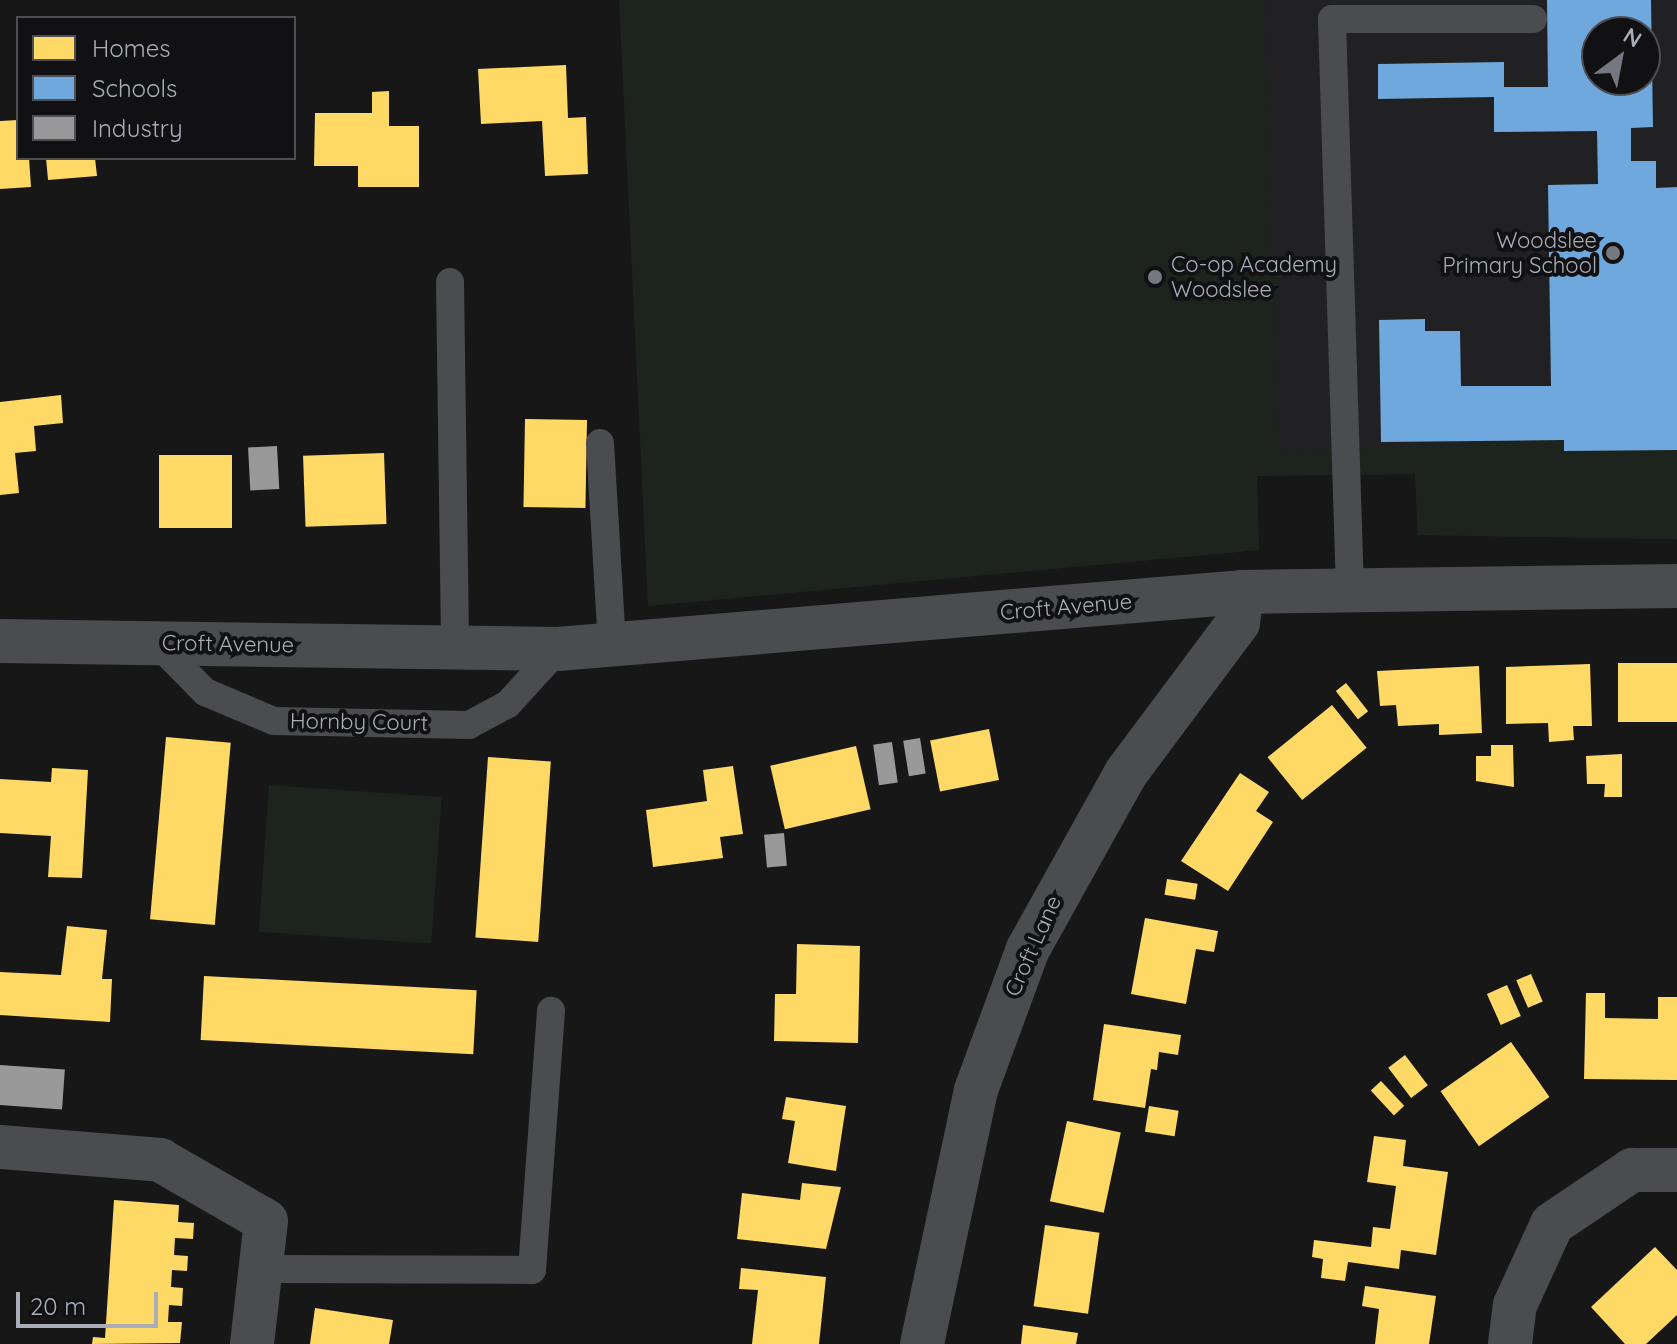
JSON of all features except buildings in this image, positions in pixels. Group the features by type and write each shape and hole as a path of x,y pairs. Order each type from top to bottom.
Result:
{"street":[{"name":"Croft Avenue","path":"0,641 558,649 1242,592 1677,586"},
{"name":"Croft Lane","path":"922,1344 976,1090 1028,949 1126,773 1238,623 1242,592"},
{"path":"0,1147 160,1160 266,1221 252,1344"},
{"path":"1510,1344 1515,1305 1552,1224 1632,1170 1677,1170"}],"lane":[{"path":"1350,590 1332,19 1533,19"},
{"path":"450,282 455,647"},
{"path":"600,443 612,644"},
{"name":"Hornby Court","path":"157,643 205,692 274,721 469,725 508,704 558,649"},
{"path":"261,1269 532,1270 551,1011"}],"shaded area":[{"name":"Co-op Academy Woodslee","path":"619,0 1677,0 1677,539 1418,535 1415,474 1257,476 1259,550 648,606"},
{"name":"Co-op Academy Woodslee","path":"620,0 1264,0 1278,452 1564,440 1565,451 1677,450 1677,539 1418,535 1415,474 1257,476 1259,550 648,606"},
{"path":"269,785 442,797 431,944 259,932"}],"place":[{"name":"Woodslee Primary School","path":"1613,253"},
{"name":"Co-op Academy Woodslee","path":"1155,277"}]}
